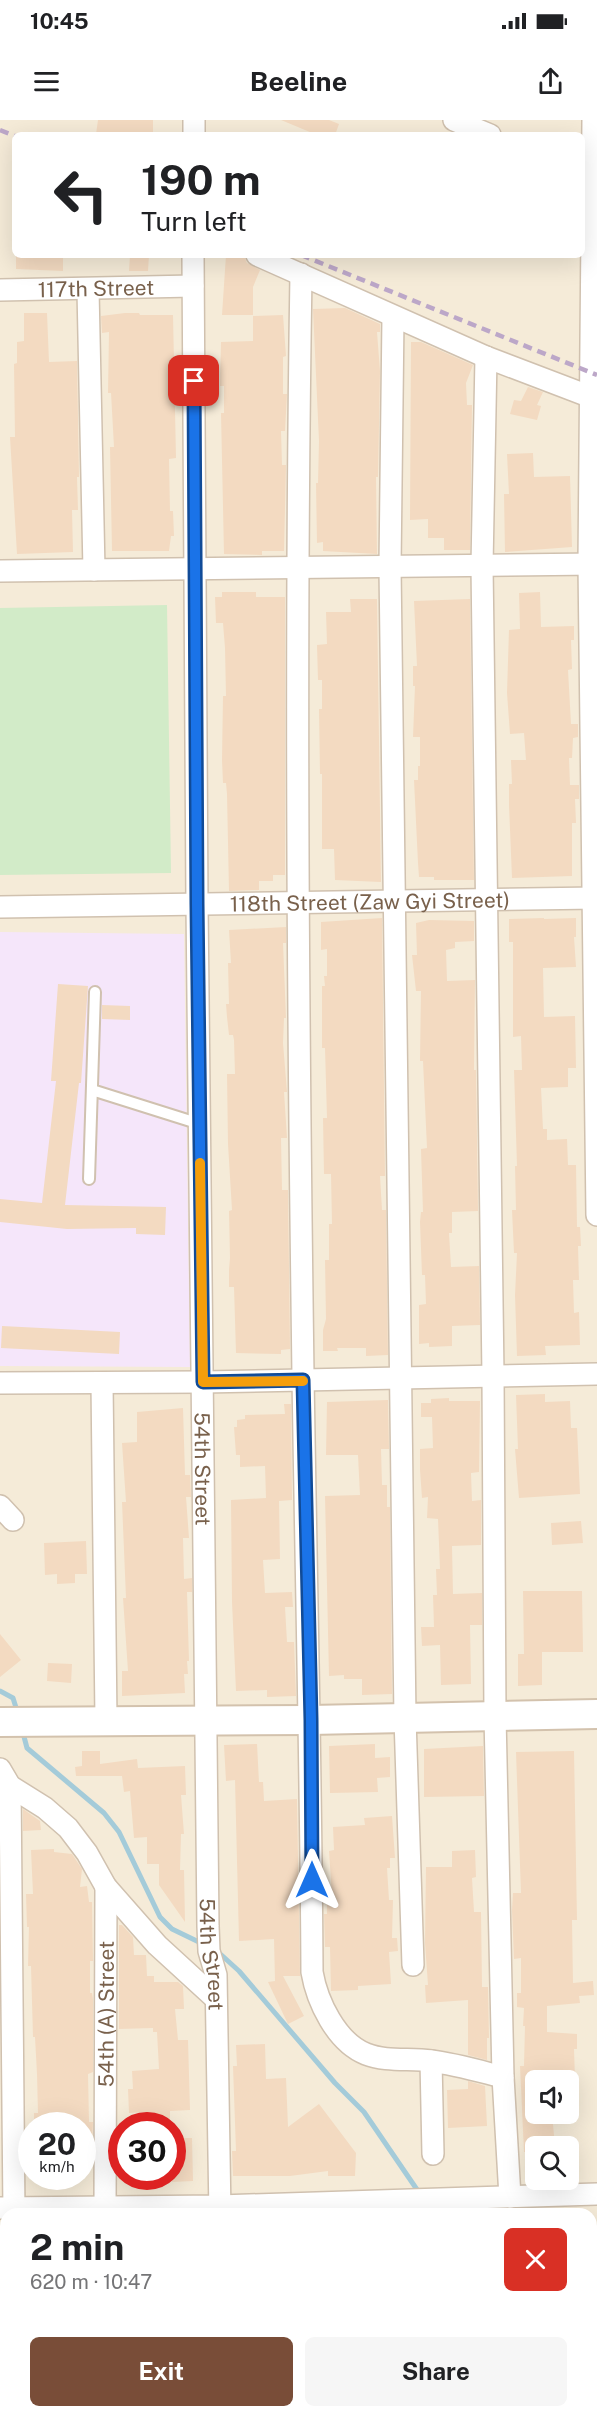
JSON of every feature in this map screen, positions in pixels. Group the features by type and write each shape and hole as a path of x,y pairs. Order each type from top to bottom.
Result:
{"main road":[{"path":"0,1722 311,1720 597,1714"}],"street":[{"path":"454,120 483,132"},
{"path":"593,120 591,397 597,1215"},
{"name":"54th Street","path":"193,258 197,904 208,1926 209,1951 216,1975 220,2208"},
{"path":"264,258 486,357 591,397"},
{"path":"301,274 297,568 298,902 303,1380 311,1720 312,1972 315,1989 326,2014 338,2031 365,2054 385,2059 431,2061 503,2077"},
{"name":"117th Street","path":"0,290 88,290 193,286"},
{"path":"88,290 94,570"},
{"path":"393,317 390,567 394,901 405,1718 413,1965"},
{"path":"486,357 482,566 493,1376 495,1716 503,2077 510,2197"},
{"path":"0,571 593,564"},
{"name":"118th Street (Zaw Gyi Street)","path":"0,907 594,898"},
{"path":"0,1383 203,1382 597,1374"},
{"path":"102,1383 106,1720"},
{"path":"5,1778 68,1828 87,1853 106,1887 157,1945 216,1999"},
{"path":"5,1778 9,2208"},
{"name":"54th (A) Street","path":"105,2208 106,1887"},
{"path":"431,2061 434,2154"},
{"path":"361,2208 397,2201 597,2194"}],"lane":[{"path":"89,1179 95,992"},
{"path":"92,1090 200,1124"}],"shaded area":[{"path":"0,120 597,120 597,2208 0,2208"},
{"path":"0,932 184,934 190,1367 0,1366"}],"green space":[{"path":"167,605 171,873 0,875 0,608"}],"building":[{"path":"98,120 153,120 153,132 96,132"},
{"path":"281,120 329,120 339,124 336,132 310,132"},
{"path":"16,258 63,258 63,271 16,269"},
{"path":"130,258 149,258 148,271 129,271"},
{"path":"226,258 245,258 247,263 260,270 253,287 253,315 222,315"},
{"path":"345,308 380,324 380,332 377,332 380,371 378,477 376,477 377,554 323,551 323,542 317,543 316,483 318,483 319,441 313,309"},
{"path":"24,313 47,313 49,362 77,361 79,477 77,477 78,510 72,510 73,552 17,554 10,437 15,437 14,364 17,363 17,342 24,341"},
{"path":"125,313 173,315 176,458 169,459 170,511 173,511 174,536 171,536 169,551 112,551 110,447 114,447 111,393 108,393 109,332 102,333 101,316"},
{"path":"283,315 286,356 283,357 283,394 287,394 285,431 281,431 282,465 286,465 284,551 262,551 262,555 224,554 221,413 224,413 224,386 220,386 221,342 253,341 253,316"},
{"path":"411,342 421,342 473,365 466,383 467,405 472,405 470,550 444,550 444,538 428,538 428,519 410,520"},
{"path":"528,387 543,392 537,405 541,406 537,420 510,414 514,400 521,401"},
{"path":"533,453 534,477 570,476 572,547 505,552 504,494 509,494 507,454"},
{"path":"222,592 256,592 256,597 285,597 285,875 273,875 273,881 259,881 259,890 229,891 227,794 226,783 223,783 222,760 223,696 226,696 225,648 223,623 216,623 215,597 222,597"},
{"path":"540,592 541,627 574,626 574,640 571,640 572,669 568,670 571,724 578,724 578,737 573,738 572,758 569,758 570,785 579,785 579,799 575,799 576,823 572,823 572,876 512,878 509,805 509,784 512,784 511,760 526,760 524,733 510,734 507,693 509,630 520,629 519,593"},
{"path":"350,599 377,599 381,882 335,880 334,849 322,849 319,709 322,709 322,680 318,680 317,645 327,644 326,612 351,612"},
{"path":"470,599 474,880 434,880 434,877 419,877 414,780 418,780 418,766 420,766 420,737 413,737 415,686 413,686 413,666 417,666 414,601"},
{"path":"382,918 385,1176 380,1176 382,1210 386,1210 388,1355 366,1356 366,1348 337,1348 338,1351 323,1351 323,1330 326,1319 325,1260 329,1260 329,1224 332,1224 331,1174 324,1174 323,1118 327,1118 325,1048 322,1048 322,986 325,986 324,976 327,976 327,949 321,950 321,922"},
{"path":"576,918 576,937 574,937 576,967 543,968 544,1017 575,1016 576,1068 568,1068 568,1087 541,1088 543,1129 547,1129 547,1140 567,1139 568,1165 576,1165 577,1227 580,1227 581,1246 578,1246 579,1280 573,1280 574,1313 579,1312 580,1345 545,1346 546,1355 517,1356 515,1295 517,1253 514,1253 512,1210 516,1210 515,1166 517,1166 514,1070 522,1070 521,1036 513,1037 513,942 509,942 509,919"},
{"path":"429,920 474,921 474,941 455,942 455,948 446,950 447,981 475,980 474,1070 476,1070 478,1211 452,1212 452,1233 449,1233 451,1267 479,1266 480,1325 452,1326 452,1346 429,1347 429,1343 419,1344 419,1305 426,1304 425,1275 422,1275 420,1222 421,1212 423,1212 421,1149 427,1148 423,1061 420,1061 421,991 416,991 412,955 417,955 416,923"},
{"path":"286,927 286,943 283,943 286,1018 284,1018 283,1043 287,1092 284,1092 287,1138 281,1138 282,1190 288,1190 290,1349 281,1350 281,1354 236,1353 234,1287 229,1287 229,1211 232,1210 227,1074 235,1074 234,1040 233,1035 229,1035 226,1004 229,1004 228,963 231,963 229,930"},
{"path":"58,984 88,986 81,1083 79,1083 65,1205 166,1207 165,1235 136,1234 136,1228 67,1229 0,1222 0,1199 42,1203 56,1081 51,1081"},
{"path":"102,1005 130,1006 130,1020 102,1019"},
{"path":"2,1326 120,1332 119,1354 1,1348"},
{"path":"545,1394 545,1402 570,1401 571,1428 577,1428 580,1494 519,1498 515,1449 518,1449 516,1395"},
{"path":"449,1398 449,1401 480,1401 479,1472 471,1473 472,1501 481,1500 481,1545 452,1546 453,1594 482,1593 482,1625 470,1625 471,1684 441,1685 440,1645 422,1646 421,1627 434,1627 433,1595 437,1595 436,1569 440,1569 438,1519 427,1518 428,1497 422,1498 420,1449 433,1448 432,1417 421,1417 421,1403 431,1403 431,1399"},
{"path":"388,1400 389,1449 381,1449 382,1485 387,1485 387,1507 390,1507 392,1694 362,1695 362,1679 344,1679 344,1675 329,1676 325,1496 360,1495 358,1455 326,1455 327,1402"},
{"path":"284,1404 291,1404 292,1500 279,1501 280,1559 263,1560 265,1593 292,1592 293,1607 285,1607 287,1642 294,1642 296,1696 267,1697 267,1690 236,1691 231,1500 266,1498 265,1466 240,1467 240,1455 236,1455 234,1427 237,1427 237,1420 245,1419 245,1415 285,1414"},
{"path":"183,1408 185,1475 190,1475 191,1497 186,1497 189,1538 183,1538 184,1579 192,1578 192,1592 187,1592 189,1661 187,1661 188,1674 184,1674 185,1693 122,1696 122,1671 128,1671 123,1598 126,1598 122,1502 126,1502 122,1443 137,1442 137,1412"},
{"path":"581,1521 583,1543 552,1545 551,1523"},
{"path":"86,1541 87,1574 75,1574 75,1583 57,1584 57,1574 45,1575 44,1543"},
{"path":"523,1591 582,1591 583,1652 542,1652 542,1685 518,1686 518,1654 524,1654"},
{"path":"0,1634 21,1660 0,1677"},
{"path":"48,1663 72,1664 71,1683 47,1681"},
{"path":"257,1744 259,1782 263,1782 264,1801 297,1799 300,1976 283,1976 304,2016 288,2024 268,1982 275,1981 274,1939 239,1941 235,1780 226,1781 224,1745"},
{"path":"375,1744 375,1758 390,1757 390,1777 377,1778 378,1792 330,1793 329,1746"},
{"path":"483,1746 484,1796 424,1797 424,1749"},
{"path":"82,1751 100,1751 100,1764 137,1759 138,1768 185,1766 186,1795 181,1795 184,1834 181,1834 180,1870 184,1870 185,1922 159,1885 159,1864 147,1864 147,1837 134,1838 130,1791 124,1792 122,1776 76,1776 75,1767 82,1766"},
{"path":"574,1751 577,1920 572,1920 573,1983 593,1981 594,1995 579,1996 580,2003 547,2006 547,2032 577,2034 577,2049 574,2049 575,2070 525,2070 525,2124 553,2124 554,2136 525,2136 525,2152 520,2066 524,2066 525,2026 523,2026 524,2008 517,2007 517,1993 521,1993 521,1958 514,1959 512,1910 513,1893 521,1893 516,1752"},
{"path":"23,1809 40,1821 41,1830 23,1831"},
{"path":"392,1816 395,1858 390,1858 390,1868 387,1868 389,1900 393,1900 392,1938 397,1938 398,1951 389,1952 391,1984 358,1986 358,1990 331,1991 330,1947 325,1947 324,1914 327,1914 327,1895 332,1895 329,1851 334,1850 333,1827 365,1825 364,1818"},
{"path":"54,1849 54,1852 72,1854 82,1869 80,1887 87,1886 89,1902 92,1902 93,1961 90,1961 90,1993 93,1999 93,2072 88,2074 89,2112 38,2112 31,1966 28,1966 29,1927 27,1927 26,1894 33,1894 31,1850"},
{"path":"475,1850 476,1877 472,1878 474,1912 481,1912 482,1987 488,1987 487,2060 468,2055 468,2000 426,2003 425,1985 428,1985 425,1943 426,1867 452,1867 452,1851"},
{"path":"119,1925 122,1925 133,1937 134,1955 146,1955 147,1976 154,1976 154,1982 178,1982 183,1986 184,2009 175,2009 178,2040 188,2040 190,2110 129,2112 128,2089 133,2089 132,2071 159,2069 157,2032 153,2032 153,2028 119,2029"},
{"path":"265,2044 266,2079 286,2078 288,2127 319,2104 356,2153 355,2176 328,2176 328,2171 290,2176 233,2176 232,2151 236,2151 233,2066 237,2066 236,2045"},
{"path":"468,2081 485,2086 487,2126 448,2128 447,2090 468,2089"},
{"path":"186,2138 192,2138 193,2181 186,2181"}],"waterway":[{"path":"0,1691 13,1698 18,1714"},
{"path":"22,1729 27,1748 104,1813 119,1832 160,1917 172,1929 203,1944"},
{"path":"217,1951 239,1971 335,2083 364,2112 420,2194"}],"railway":[{"path":"0,130 12,135"},
{"path":"308,258 597,375"}],"slow traffic":[{"path":"200,1163 203,1382 303,1381"}],"route":[{"path":"194,381 203,1382 303,1380 311,1720 312,1880"}]}
